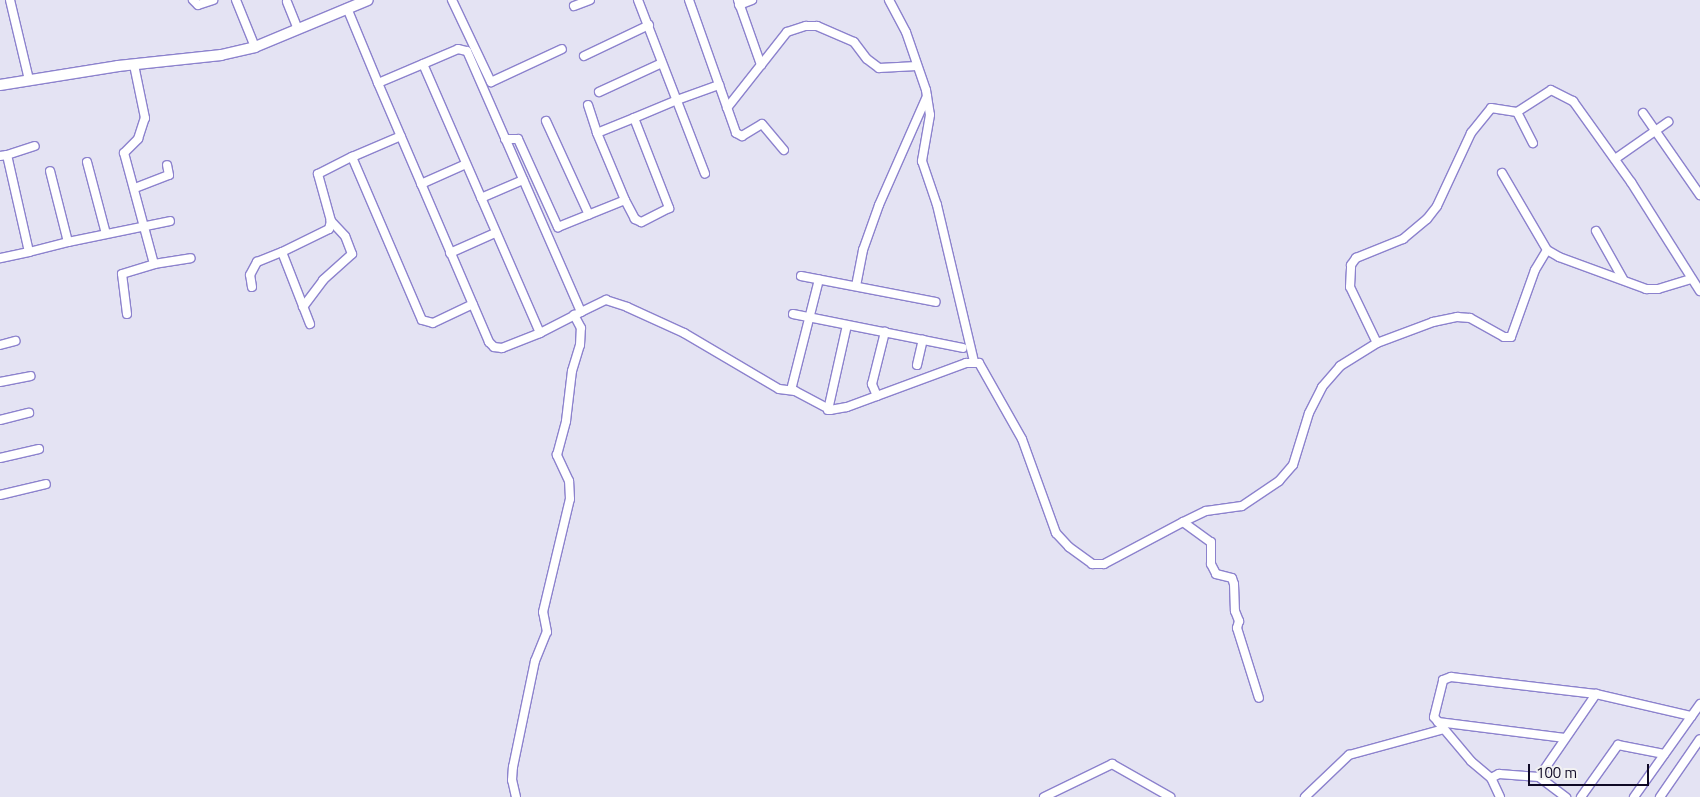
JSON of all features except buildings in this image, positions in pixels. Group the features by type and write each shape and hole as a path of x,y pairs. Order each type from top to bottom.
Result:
{"street":[{"path":"10,0 29,80"},
{"path":"193,0 198,5 213,0"},
{"path":"236,0 255,47"},
{"path":"0,85 134,65 221,55 255,47 368,0"},
{"path":"452,0 491,82 562,50"},
{"path":"574,6 590,0"},
{"path":"638,0 705,174"},
{"path":"689,0 738,135 762,124 784,150"},
{"path":"752,0 739,2 761,65"},
{"path":"889,0 906,32 928,96 930,115 922,161 937,205 974,362 986,372 1022,439 1056,533 1069,547 1092,564 1104,564 1206,511 1242,506 1279,482 1293,465 1310,414 1322,387 1340,366 1377,343 1433,322 1457,317 1470,318 1509,338 1516,330 1535,270 1547,250"},
{"path":"287,2 298,29"},
{"path":"347,8 450,253 494,347 502,348 540,333 596,302 609,300 684,333 779,389 791,390 828,410 847,407 974,362"},
{"path":"584,56 649,25"},
{"path":"727,108 787,32 806,26 817,26 854,42 867,59 880,68 917,66"},
{"path":"378,83 458,49 465,49 523,180 578,313 581,328 580,345 572,371 566,421 557,455 569,481 570,499 544,612 547,632 535,661 513,767 516,797"},
{"path":"598,92 662,63"},
{"path":"423,64 540,333"},
{"path":"134,65 145,118 138,139 124,153 154,264"},
{"path":"598,133 677,100 719,85"},
{"path":"1377,343 1350,287 1351,265 1356,258 1403,239 1426,219 1437,206 1471,133 1491,108 1517,112 1541,94 1557,91 1573,101 1614,159 1690,279 1700,291"},
{"path":"856,286 863,250 879,205 928,96"},
{"path":"588,105 624,200 635,219 641,222 669,209 634,118"},
{"path":"1517,112 1533,144"},
{"path":"1644,113 1700,195"},
{"path":"546,120 589,215"},
{"path":"1614,159 1668,122"},
{"path":"303,307 323,280 352,254 345,236 331,221 318,174 400,136"},
{"path":"505,139 518,139 558,227 624,200"},
{"path":"29,252 4,156 35,146"},
{"path":"352,157 422,320 432,323 473,304"},
{"path":"87,162 106,234"},
{"path":"135,188 169,175 167,164"},
{"path":"421,184 466,164"},
{"path":"50,171 68,242"},
{"path":"1502,173 1547,250 1559,257 1653,290 1690,279"},
{"path":"481,198 523,180"},
{"path":"0,258 144,225 170,221"},
{"path":"252,287 250,275 257,262 323,233 329,229 331,221"},
{"path":"1596,231 1623,279"},
{"path":"450,253 495,233"},
{"path":"282,252 310,324"},
{"path":"128,314 122,274 154,264 191,258"},
{"path":"801,276 936,302"},
{"path":"791,390 819,279"},
{"path":"793,314 963,348"},
{"path":"828,410 847,325"},
{"path":"877,396 872,384 885,332"},
{"path":"917,365 923,340"},
{"path":"0,345 16,342"},
{"path":"0,382 30,376"},
{"path":"0,420 29,414"},
{"path":"0,458 39,448"},
{"path":"0,495 46,484"},
{"path":"1183,522 1211,542 1211,564 1216,574 1232,578 1239,622 1237,628 1259,698"},
{"path":"1500,797 1491,778 1471,761 1434,717 1443,680 1451,677 1596,694 1691,716"},
{"path":"1539,777 1596,694"},
{"path":"1634,797 1700,704"},
{"path":"1438,722 1565,738"},
{"path":"1305,797 1349,755 1444,728"},
{"path":"1660,797 1700,740"},
{"path":"1581,797 1618,745 1664,754"},
{"path":"1044,797 1112,764 1170,797"},
{"path":"1491,778 1499,774 1539,777 1566,797"}]}
